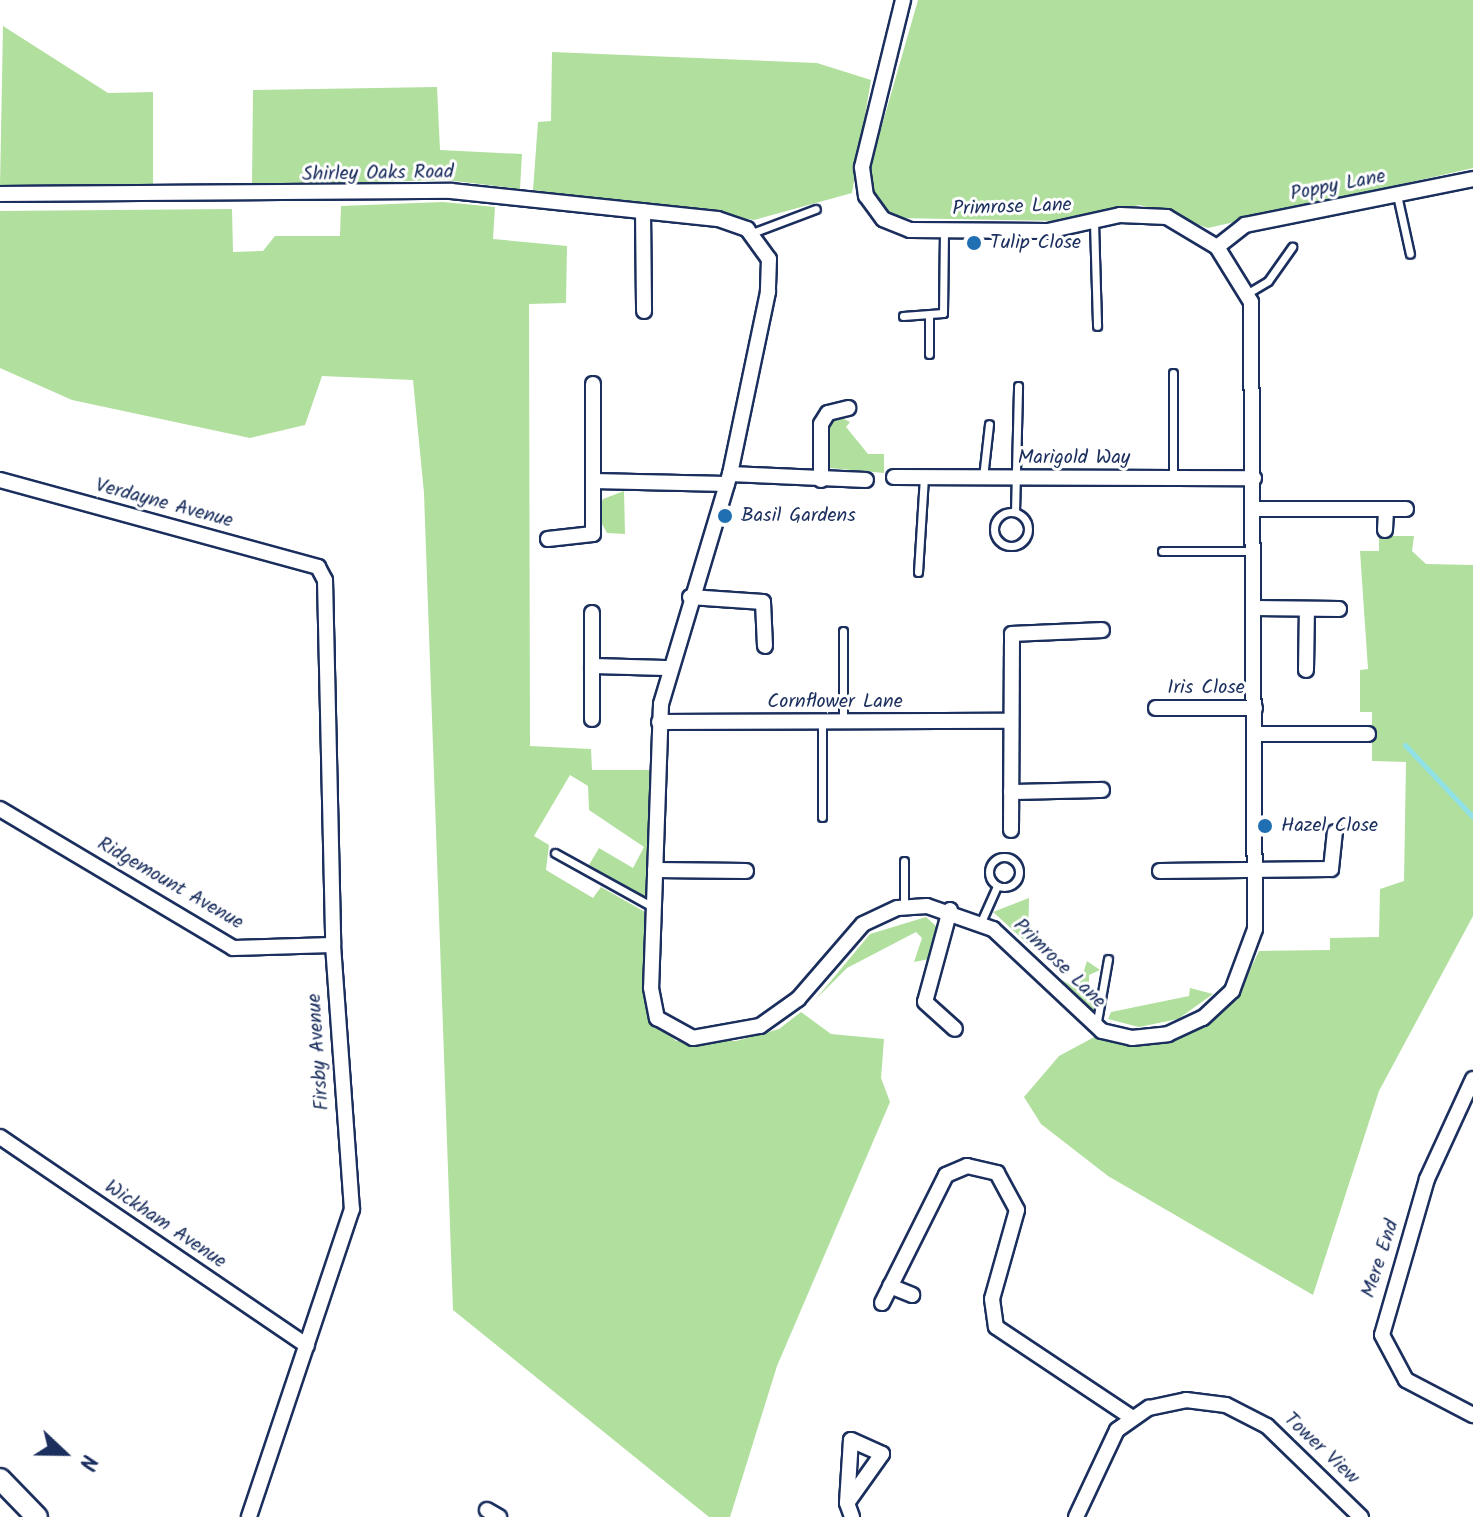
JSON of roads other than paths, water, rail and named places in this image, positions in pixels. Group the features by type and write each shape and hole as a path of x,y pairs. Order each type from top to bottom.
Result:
{"street":[{"name":"Primrose Lane","path":"752,233 766,251 770,278 728,479 667,668 659,722 653,1008 671,1032 693,1038 729,1035 773,1018 863,924 904,907 950,910 981,922 1096,1028 1155,1037 1191,1025 1224,1000 1253,948 1256,870 1255,509 1248,293 1217,247 1156,214 1094,222 1055,231 944,231 891,225 864,189 862,167 903,0"},
{"name":"Poppy Lane","path":"1217,247 1245,225 1473,179"},
{"name":"Shirley Oaks Road","path":"0,194 451,191 728,221 752,233"},
{"path":"643,211 644,311"},
{"path":"548,539 591,537 593,384"},
{"path":"821,480 821,424 828,413 848,408"},
{"name":"Marigold Way","path":"894,477 1254,478"},
{"name":"Verdayne Avenue","path":"0,480 318,567"},
{"path":"593,481 866,480"},
{"path":"1255,509 1406,509"},
{"path":"1385,530 1386,509"},
{"name":"Firsby Avenue","path":"249,1517 352,1209 333,945 325,580 318,567"},
{"path":"690,597 763,602 765,646"},
{"path":"1255,608 1339,609"},
{"path":"1306,670 1307,609"},
{"path":"592,613 592,719"},
{"path":"1011,830 1013,632 1102,630"},
{"path":"592,666 667,668"},
{"name":"Iris Close","path":"1156,708 1255,708"},
{"name":"Cornflower Lane","path":"659,722 1010,721"},
{"path":"1255,734 1368,734"},
{"path":"1011,792 1102,790"},
{"name":"Ridgemount Avenue","path":"0,809 233,948 333,945"},
{"path":"1160,871 1331,869 1335,832"},
{"path":"655,870 746,871"},
{"path":"950,910 925,1002 955,1029"},
{"name":"Mere End","path":"1473,1079 1427,1179 1382,1335 1406,1380 1473,1415"},
{"name":"Wickham Avenue","path":"0,1137 307,1346"},
{"path":"882,1303 946,1175 967,1166 997,1173 1013,1191 1017,1219 992,1299 996,1327 1131,1417 1108,1446 1076,1517"},
{"path":"890,1286 912,1295"},
{"name":"Tower View","path":"1131,1417 1186,1400 1237,1409 1286,1442 1361,1517"},
{"path":"0,1479 37,1517"}],"lane":[{"path":"1397,195 1410,254"},
{"path":"752,233 816,209"},
{"path":"1094,222 1097,326"},
{"path":"903,316 929,316 944,311 944,231"},
{"path":"1248,293 1268,281 1292,247"},
{"path":"929,316 929,354"},
{"path":"1173,373 1173,478"},
{"path":"1015,512 994,525 1007,546 1020,543 1028,530 1015,512 1018,386"},
{"path":"983,478 989,424"},
{"path":"918,572 924,477"},
{"path":"1162,551 1255,551"},
{"path":"843,631 843,722"},
{"path":"822,722 822,817"},
{"path":"555,853 653,907"},
{"path":"981,922 997,886 1018,878 1017,863 1007,857 989,867 997,886"},
{"path":"904,861 904,907"},
{"path":"1096,1028 1108,996 1108,959"}],"waterway":[{"path":"1405,745 1473,817"}],"place":[{"name":"Tulip Close","path":"974,243"},
{"name":"Basil Gardens","path":"725,516"},
{"name":"Hazel Close","path":"1265,826"}]}
